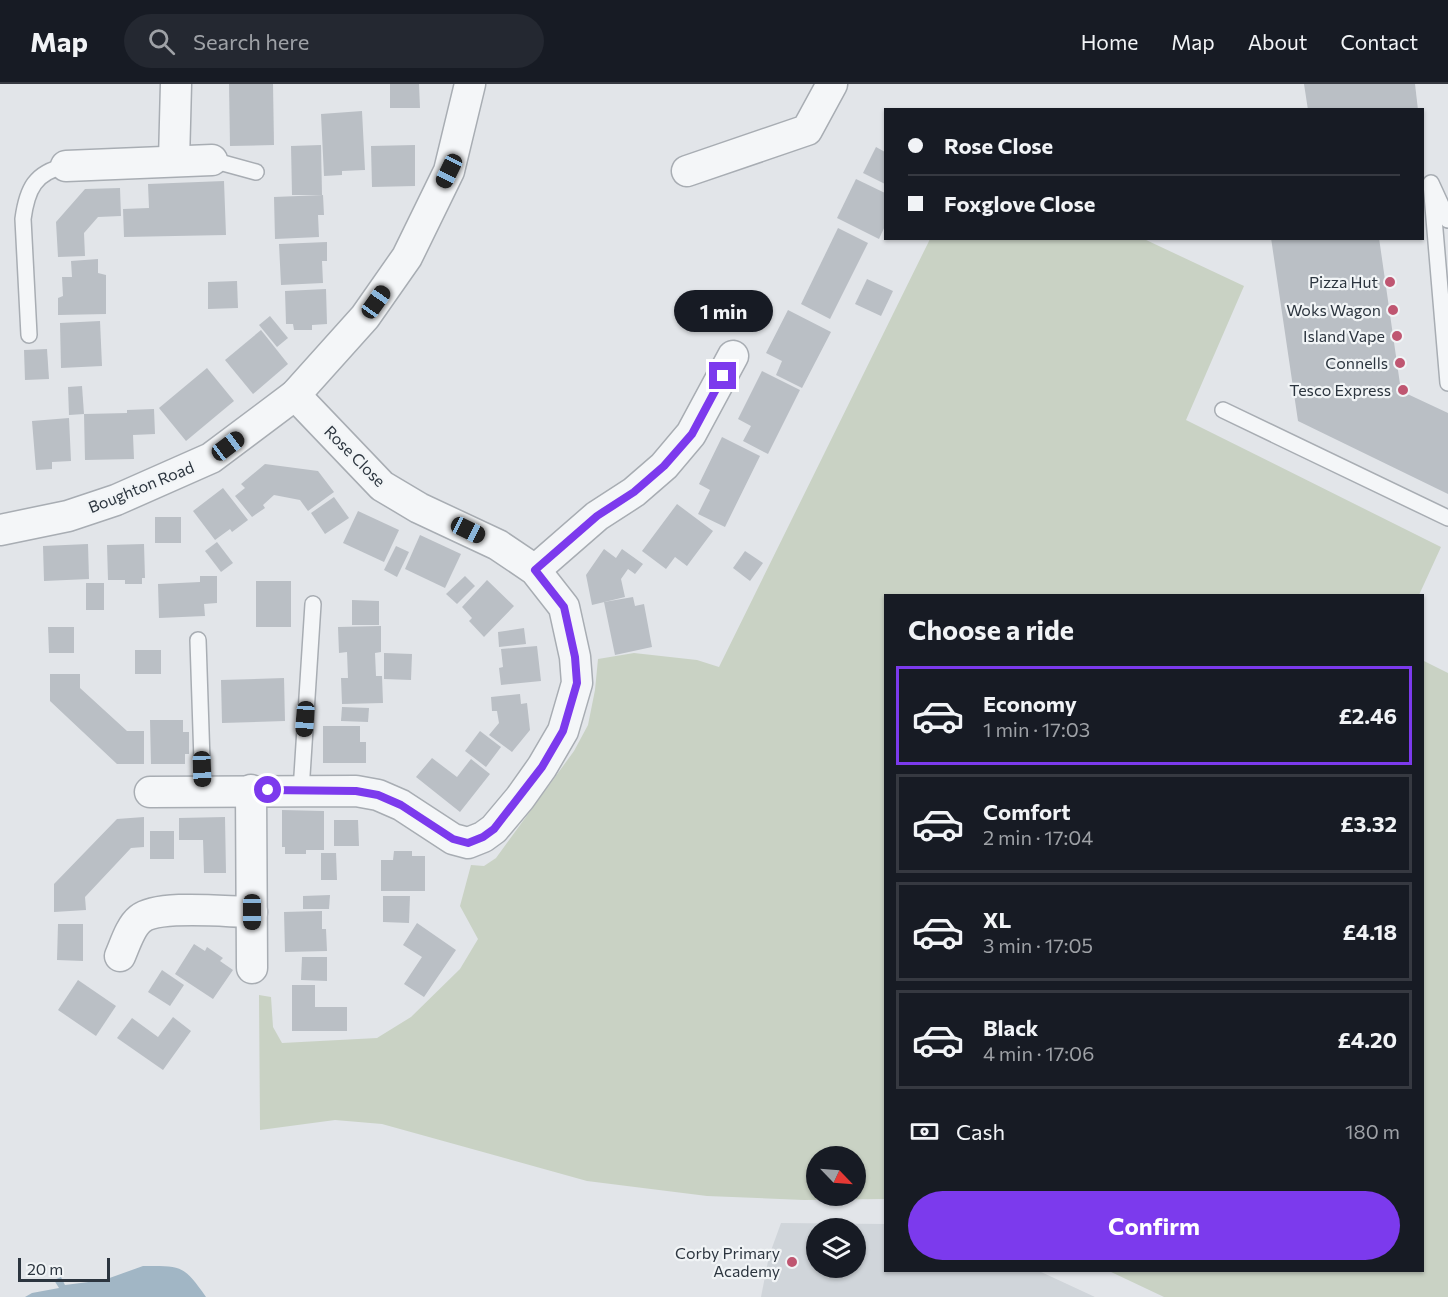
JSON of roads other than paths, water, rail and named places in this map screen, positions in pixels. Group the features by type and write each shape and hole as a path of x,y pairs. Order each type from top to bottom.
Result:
{"street":[{"path":"174,161 176,84"},
{"name":"Boughton Road","path":"0,530 68,516 116,500 211,458 295,395 365,317 407,257 449,171 470,84"},
{"path":"687,171 807,130 832,84"},
{"path":"66,166 212,160"},
{"path":"535,570 597,516 634,492 664,466 692,434 733,356"},
{"name":"Rose Close","path":"150,792 356,791 378,795 401,805 453,839 468,843 483,837 494,829 520,798 548,758 563,731 577,683 575,657 564,607 535,570 498,545 419,508 382,486 295,395"},
{"path":"251,790 252,968"},
{"path":"120,956 127,939 140,919 163,910 252,912"}],"lane":[{"path":"212,160 256,172"},
{"path":"29,335 22,219 25,203 30,189 39,177 50,170 66,166"},
{"path":"1448,220 1431,183 1448,383"},
{"path":"1223,410 1448,518"},
{"path":"301,791 313,604"},
{"path":"198,640 203,791"}],"water":[{"path":"143,1266 166,1266 180,1269 192,1278 206,1297 25,1297 32,1293 59,1288 54,1280 61,1277 65,1285 104,1280"}],"place":[{"name":"Pizza Hut","path":"1390,282"},
{"name":"Woks Wagon","path":"1393,310"},
{"name":"Island Vape","path":"1397,336"},
{"name":"Connells","path":"1400,363"},
{"name":"Tesco Express","path":"1403,390"},
{"name":"Corby Primary Academy","path":"792,1262"}]}
